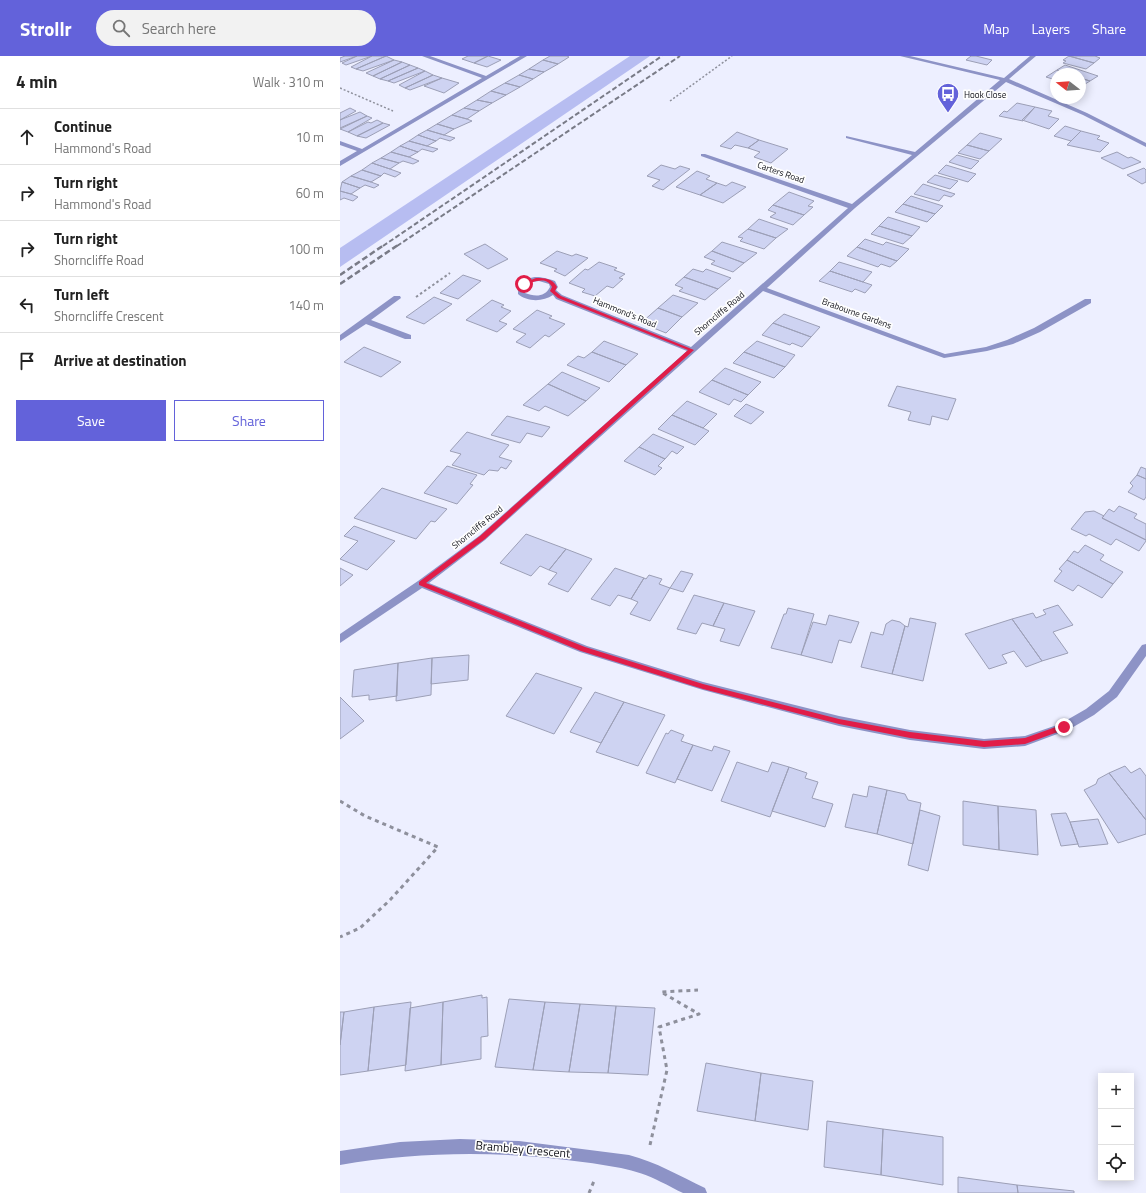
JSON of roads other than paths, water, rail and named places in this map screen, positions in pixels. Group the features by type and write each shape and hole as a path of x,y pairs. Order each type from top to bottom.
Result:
{"street":[{"path":"425,56 486,78"},
{"path":"340,164 524,56"},
{"path":"903,56 1006,80 1085,114 1146,145"},
{"name":"Shorncliffe Road","path":"340,639 421,584 482,538 691,350 763,289 853,207 1033,56"},
{"path":"848,137 917,154"},
{"path":"340,143 362,151"},
{"name":"Carters Road","path":"703,155 853,207"},
{"name":"Brabourne Gardens","path":"763,289 944,356 987,349 1010,342 1037,330 1088,301"},
{"name":"Hammond's Road","path":"553,291 559,297 691,350"},
{"path":"340,339 397,298"},
{"path":"365,321 408,337"},
{"path":"421,584 584,649 703,686 839,722 910,735 984,744 1025,741 1064,727 1090,712 1113,694 1146,648"},
{"name":"Brambley Crescent","path":"340,1158 372,1152 428,1146 513,1146 561,1152 645,1167 700,1193"}],"railway":[{"path":"383,246 662,56"},
{"path":"397,246 680,56"},
{"path":"340,275 384,245"},
{"path":"340,284 398,245"}],"place":[{"name":"Hook Close","path":"948,114"}]}
